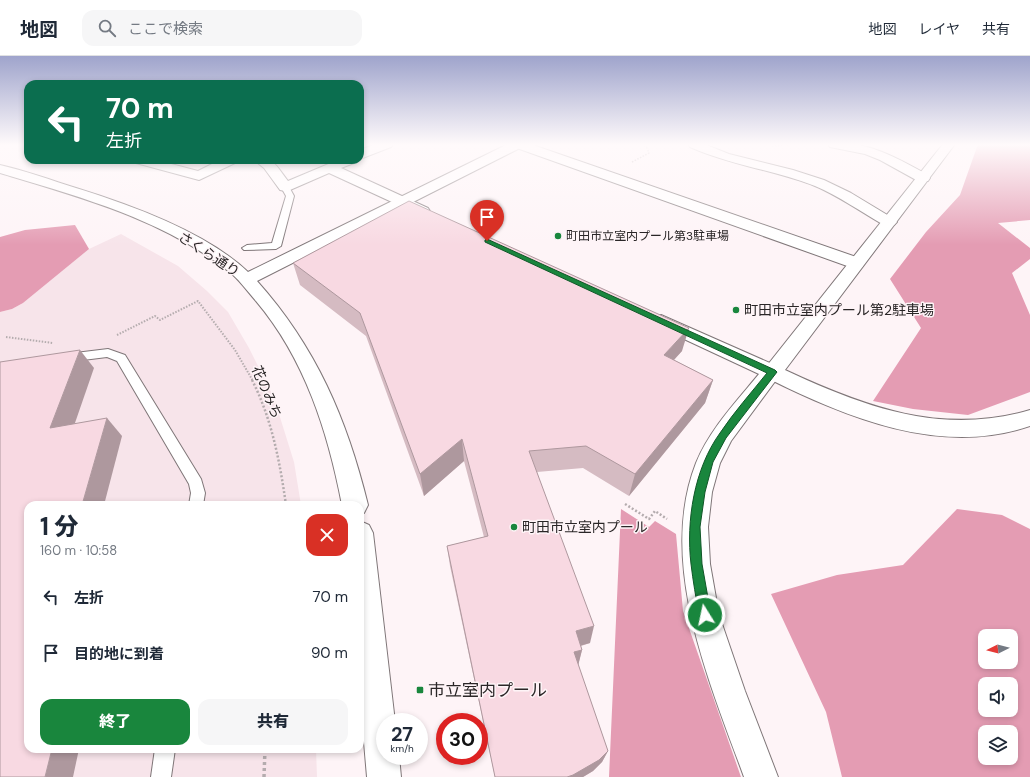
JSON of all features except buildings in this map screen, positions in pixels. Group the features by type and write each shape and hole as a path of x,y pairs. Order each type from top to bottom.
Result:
{"street":[{"name":"さくら通り","path":"28,178 148,219 176,232 210,251 247,280 272,309 297,344 330,414 343,450 354,501"},
{"path":"279,178 285,187 307,178"},
{"path":"350,178 438,218"},
{"path":"247,280 451,178"},
{"path":"614,178 856,263"},
{"path":"803,178 820,183 838,192 889,222"},
{"path":"761,777 729,691 705,615 696,564 695,527 700,492 708,462 722,436 923,178"},
{"path":"649,316 772,372 812,392 855,410 913,426 959,429 980,428 1001,426 1030,418"},
{"path":"364,574 384,777"}],"lane":[{"path":"247,248 276,246 290,196 285,187"},
{"path":"55,360 108,353 121,358 196,483 198,493 197,501"},
{"path":"161,777 164,753"}],"path":[{"name":"花のみち","path":"114,336 155,316 160,320 198,301 222,330 246,369 265,412 281,467 285,501"},
{"path":"6,337 53,343"},
{"path":"625,504 649,520 655,511 695,536"},
{"path":"264,777 265,753"}],"shaded area":[{"path":"966,178 1030,178 1030,220 998,223 1030,248 1030,259 1012,273 1030,315 1030,392 968,415 913,409 873,401 921,328 890,279 926,232 960,195"},
{"path":"75,225 89,249 23,303 12,309 0,312 0,237 25,230"},
{"path":"121,234 178,266 207,291 228,312 249,348 274,398 294,462 300,501 24,501 24,753 316,753 317,777 0,777 0,312 12,309 23,303 89,249"},
{"path":"621,509 649,527 655,521 676,534 683,611 741,777 609,777"},
{"path":"957,509 1002,515 1030,529 1030,777 842,777 826,712 771,594 837,575 903,565"}],"place":[{"name":"町田市立室内プール第3駐車場","path":"558,236"},
{"name":"町田市立室内プール第2駐車場","path":"736,310"},
{"name":"町田市立室内プール","path":"514,527"},
{"name":"市立室内プール","path":"420,690"}],"route":[{"path":"487,241 772,372 722,436 708,462 700,492 695,527 696,564 705,615"}]}
